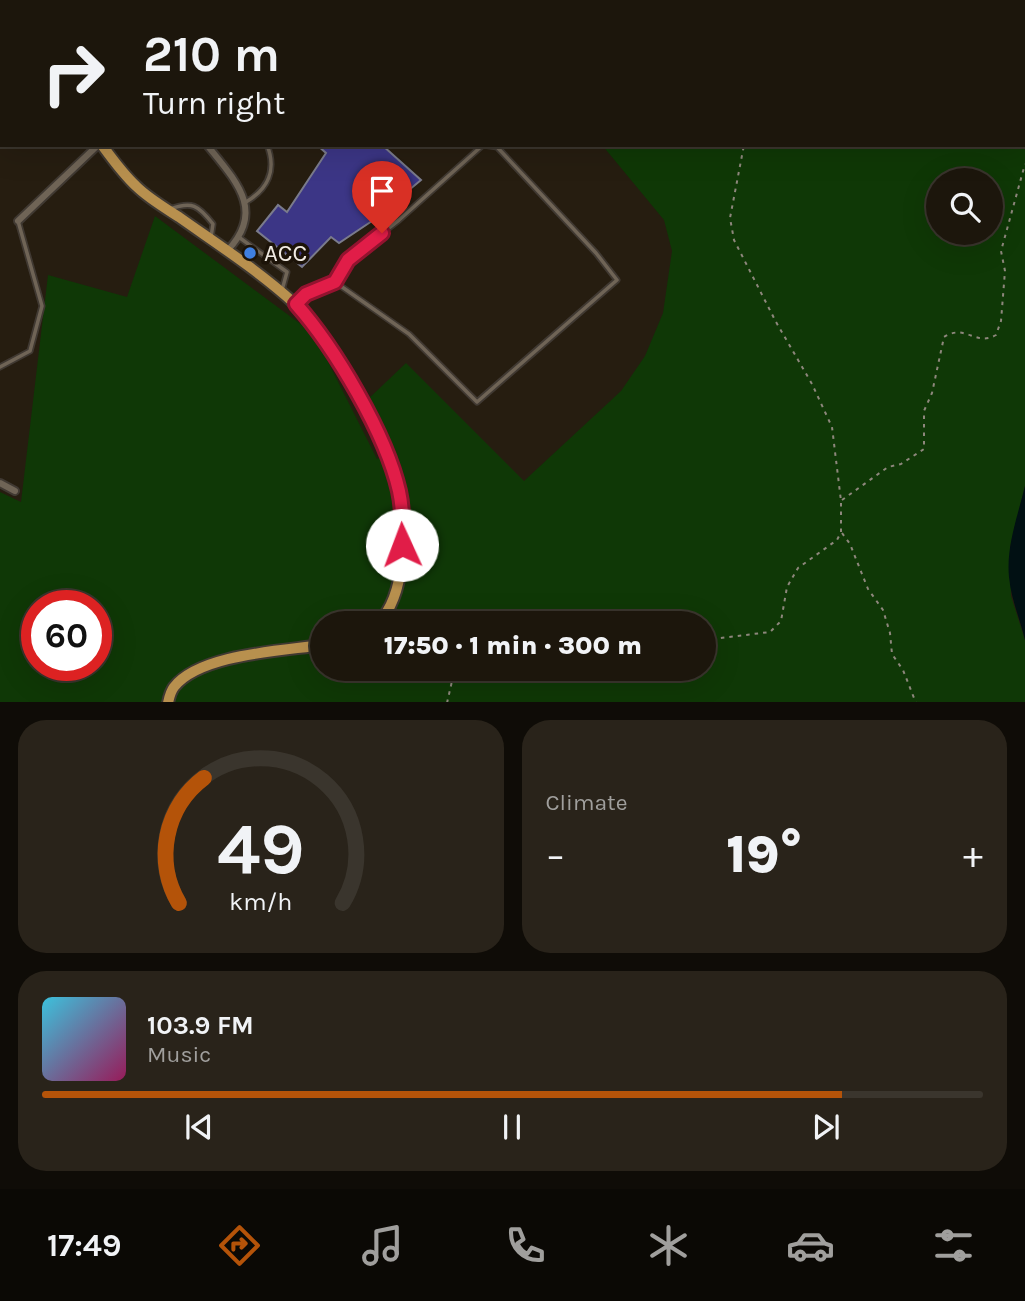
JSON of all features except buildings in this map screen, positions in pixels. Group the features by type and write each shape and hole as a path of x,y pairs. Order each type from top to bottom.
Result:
{"main road":[{"path":"102,147 137,188 281,292 312,322 364,409 383,448 399,491 403,527 402,563 396,593 389,611"},
{"path":"168,702 173,688 192,673 213,663 310,647"}],"street":[{"path":"18,221 98,147"},
{"path":"208,147 246,202 247,219 240,238 227,251"},
{"path":"0,482 15,491"}],"lane":[{"path":"246,202 265,187 271,175 272,158 268,147"},
{"path":"296,304 306,294 335,282 348,260 399,220 482,147"},
{"path":"335,282 409,334 477,402 617,280 596,253 497,147"},
{"path":"168,210 185,204 192,205 213,224 210,239"},
{"path":"0,366 30,351 42,306 18,221"},
{"path":"240,238 287,272 281,292"}],"path":[{"path":"744,147 730,218 734,240 776,322 812,384 832,427 841,501 841,532 850,544 868,589 883,610 890,633 892,654 903,670 916,702"},
{"path":"841,501 887,467 901,464 924,449 924,411 932,393 944,337 954,331 977,339 989,339 996,335 1001,321 1004,280 1001,251 1025,163"},
{"path":"716,639 770,632 777,628 782,621 787,587 798,568 830,546 841,532"},
{"path":"447,702 452,681"}],"green space":[{"path":"604,147 1025,147 1025,486 1010,547 1011,596 1025,640 1025,702 0,702 0,492 21,502 48,275 127,297 155,216 314,334 377,459 391,452 365,402 406,363 524,481 621,391 645,356 663,313 672,251 664,220"}],"shaded area":[{"path":"1025,486 1025,640 1009,577 1009,554"}],"place":[{"name":"ACC","path":"250,253"}],"route":[{"path":"382,233 348,260 335,282 306,294 296,304 312,322 335,358 383,448 399,491 402,545"}]}
